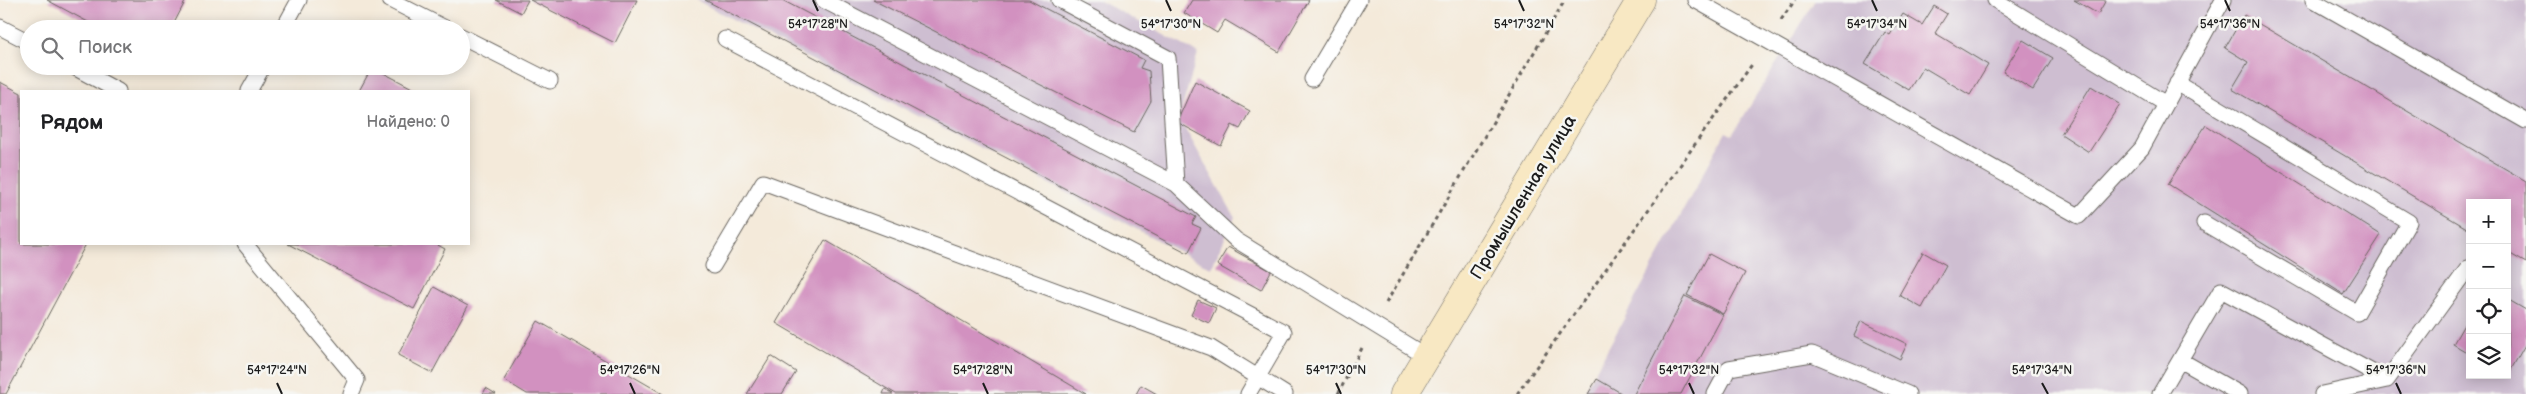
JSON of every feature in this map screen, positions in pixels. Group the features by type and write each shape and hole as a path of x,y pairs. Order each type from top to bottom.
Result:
{"street":[{"name":"Промышленная улица","path":"1404,394 1640,0"}],"lane":[{"path":"289,20 299,0"},
{"path":"390,0 429,20"},
{"path":"823,0 1176,184 1236,240 1427,356"},
{"path":"1059,0 1168,58 1176,184"},
{"path":"1312,79 1359,0"},
{"path":"1695,0 2079,216 2142,148 2223,0"},
{"path":"1995,0 2166,104"},
{"path":"2313,0 2526,120"},
{"path":"0,26 20,37"},
{"path":"725,39 1284,332 1248,394"},
{"path":"470,41 550,81"},
{"path":"89,75 116,90"},
{"path":"251,90 258,75"},
{"path":"2178,83 2409,222 2357,313 2204,224"},
{"path":"713,266 763,182 1210,348 1285,394"},
{"path":"246,245 357,380 351,394"},
{"path":"2322,394 2387,380 2466,271"},
{"path":"2160,394 2221,290 2387,380"},
{"path":"1715,394 1729,368 1812,354 1908,394"},
{"path":"2180,360 2240,394"}],"path":[{"path":"1338,394 1374,325 1565,0"},
{"path":"1517,394 1795,0"}],"shaded area":[{"path":"696,0 1098,0 1198,53 1179,118 1235,217 1211,268"},
{"path":"1816,0 2526,0 2526,394 1583,394 1726,132 1732,135"}],"building":[{"path":"47,0 186,0 176,20 84,20"},
{"path":"496,0 528,0 521,13"},
{"path":"530,0 637,0 615,43"},
{"path":"705,0 782,0 1196,217 1192,224 1201,228 1188,253"},
{"path":"873,0 1029,0 1144,60 1140,68 1149,71 1151,101 1134,132"},
{"path":"1192,0 1309,0 1279,52 1225,20 1217,33 1184,13"},
{"path":"2074,0 2106,0 2098,14"},
{"path":"1934,6 1947,14 1935,33 1988,65 1970,95 1923,67 1909,90 1865,64 1885,32 1890,35 1903,14 1922,25"},
{"path":"2244,15 2526,181 2526,263 2511,254 2511,199 2466,199 2466,228 2232,89 2248,62 2225,48"},
{"path":"2023,40 2053,58 2033,90 2003,72"},
{"path":"368,75 387,75 416,90 360,90"},
{"path":"1195,81 1250,111 1240,129 1232,125 1221,146 1177,122"},
{"path":"0,82 20,92 20,245 85,245 6,394 0,394"},
{"path":"2091,86 2120,104 2089,152 2061,134"},
{"path":"2206,125 2381,235 2343,294 2168,184"},
{"path":"825,240 1086,394 896,394 776,323"},
{"path":"290,245 438,245 445,249 414,309"},
{"path":"1228,247 1271,271 1261,290 1217,265"},
{"path":"1923,252 1946,265 1922,308 1899,295"},
{"path":"1709,254 1745,273 1723,314 1687,295"},
{"path":"434,287 468,306 432,373 398,355"},
{"path":"1685,296 1723,315 1681,394 1634,394"},
{"path":"1198,300 1216,308 1209,323 1191,315"},
{"path":"2511,301 2526,310 2526,343 2511,370"},
{"path":"538,321 663,394 527,394 504,380"},
{"path":"1861,321 1907,344 1900,359 1854,336"},
{"path":"2466,321 2466,352 2453,344"},
{"path":"771,356 796,372 782,394 747,394"},
{"path":"1597,379 1621,393 1588,394"},
{"path":"1141,385 1157,394 1136,394"},
{"path":"486,388 496,394 483,394"},
{"path":"885,389 893,394 883,394"}]}
